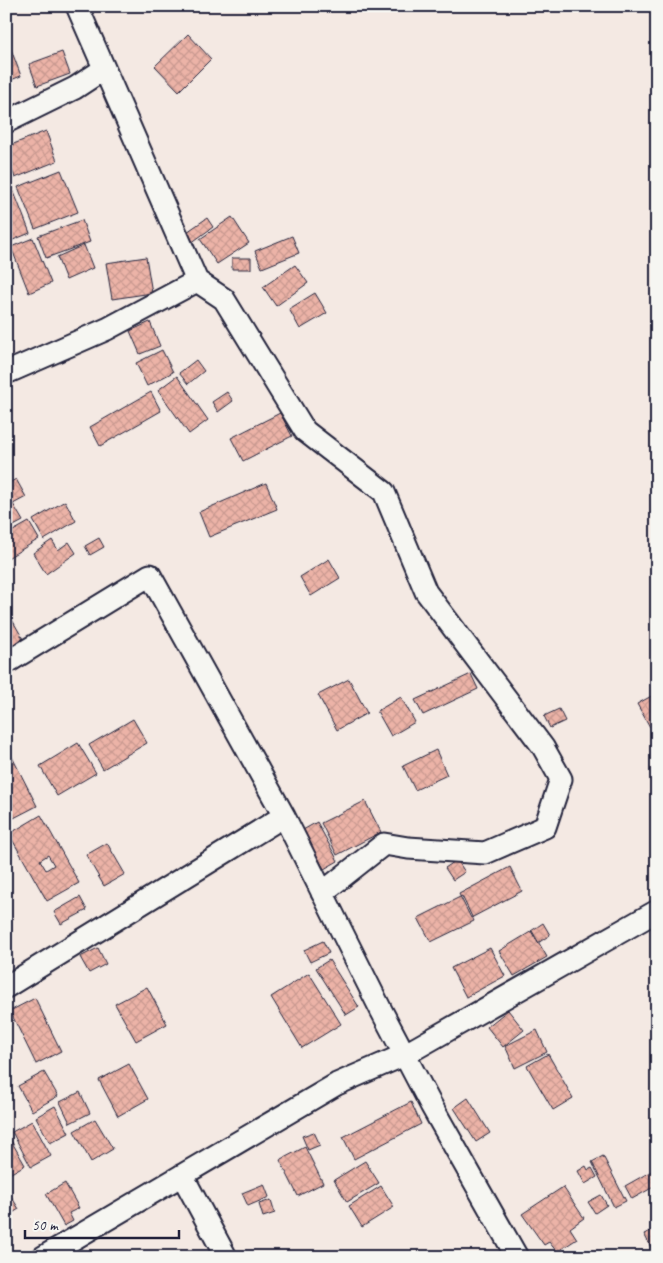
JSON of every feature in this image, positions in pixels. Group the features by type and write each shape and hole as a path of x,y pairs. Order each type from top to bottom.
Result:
{"street":[{"path":"77,6 197,281 224,299 305,431 384,492 426,592 543,747 561,779 544,827 485,853 384,844 322,893"},
{"path":"6,122 75,88 104,69"},
{"path":"6,373 107,329 197,281"},
{"path":"6,663 150,575 284,816 404,1055 518,1257"},
{"path":"6,987 284,816"},
{"path":"43,1257 337,1084 404,1055 657,911"},
{"path":"182,1175 226,1257"}],"building":[{"path":"188,34 211,59 179,91 155,66"},
{"path":"6,36 21,76 6,82"},
{"path":"62,52 70,74 37,86 29,64"},
{"path":"46,131 57,161 15,178 6,154 6,147"},
{"path":"61,170 78,212 35,229 18,187"},
{"path":"12,187 30,233 8,242 6,189"},
{"path":"232,217 249,243 217,264 200,239"},
{"path":"207,218 213,227 191,243 184,234"},
{"path":"82,220 90,242 46,258 38,236"},
{"path":"292,236 299,253 262,268 255,251"},
{"path":"33,238 51,283 29,293 11,247"},
{"path":"84,245 93,268 66,280 57,257"},
{"path":"146,257 152,293 112,299 106,263"},
{"path":"232,258 251,258 251,269 232,269"},
{"path":"295,265 308,283 276,306 263,287"},
{"path":"315,293 327,313 300,329 289,309"},
{"path":"150,322 160,346 140,354 130,331"},
{"path":"162,350 173,372 147,386 136,363"},
{"path":"196,360 204,371 188,384 179,373"},
{"path":"177,376 208,420 189,434 158,390"},
{"path":"151,392 161,411 100,446 90,427"},
{"path":"227,392 233,401 218,412 212,402"},
{"path":"280,413 292,436 243,461 231,438"},
{"path":"16,479 26,497 13,504 23,521 6,530 6,485"},
{"path":"266,483 277,509 209,537 199,512"},
{"path":"65,501 76,521 44,540 33,520"},
{"path":"29,522 39,539 6,559 6,535"},
{"path":"99,538 104,547 90,555 85,546"},
{"path":"52,540 58,550 69,542 76,553 46,574 33,553"},
{"path":"329,559 340,578 311,596 300,577"},
{"path":"6,609 27,646 6,658"},
{"path":"471,674 478,689 423,715 415,700"},
{"path":"349,679 367,713 337,730 318,695"},
{"path":"657,693 657,723 650,727 637,704"},
{"path":"401,697 415,722 391,736 377,711"},
{"path":"559,709 565,721 550,728 544,716"},
{"path":"133,719 147,743 103,769 89,745"},
{"path":"78,743 96,773 57,796 40,766"},
{"path":"436,750 447,775 415,790 403,766"},
{"path":"10,753 37,806 6,822 6,755"},
{"path":"365,801 381,832 337,855 321,823"},
{"path":"41,815 79,883 47,901 9,834","holes":["48,855 54,865 46,870 40,860"]},
{"path":"317,822 338,861 324,869 303,830"},
{"path":"107,843 125,874 104,886 86,855"},
{"path":"457,860 465,872 453,880 445,868"},
{"path":"510,867 522,891 471,918 459,894"},
{"path":"462,896 474,921 431,942 418,918"},
{"path":"80,897 87,910 61,924 54,912"},
{"path":"543,923 550,935 538,943 531,931"},
{"path":"532,931 547,957 514,976 499,951"},
{"path":"323,941 329,953 310,962 304,950"},
{"path":"98,948 106,964 89,973 80,957"},
{"path":"490,948 505,976 466,997 451,968"},
{"path":"329,960 359,1007 346,1015 316,968"},
{"path":"309,973 341,1024 302,1048 271,997"},
{"path":"147,987 167,1024 136,1041 115,1004"},
{"path":"35,998 61,1051 36,1064 10,1011"},
{"path":"508,1010 524,1030 503,1047 487,1027"},
{"path":"537,1030 547,1052 515,1068 505,1046"},
{"path":"548,1054 573,1098 553,1110 527,1066"},
{"path":"129,1064 148,1099 118,1116 99,1080"},
{"path":"44,1072 58,1096 32,1111 18,1086"},
{"path":"80,1092 90,1113 70,1123 60,1102"},
{"path":"468,1098 490,1133 476,1142 454,1108"},
{"path":"411,1102 421,1124 354,1159 343,1137"},
{"path":"55,1106 69,1133 50,1143 36,1117"},
{"path":"95,1119 113,1149 91,1162 74,1131"},
{"path":"32,1121 51,1156 31,1167 12,1132"},
{"path":"6,1132 25,1165 6,1176"},
{"path":"314,1132 320,1145 308,1150 302,1136"},
{"path":"305,1147 323,1183 298,1196 280,1160"},
{"path":"603,1156 626,1201 614,1207 592,1162"},
{"path":"365,1161 379,1183 347,1202 334,1180"},
{"path":"586,1166 588,1170 592,1168 597,1177 585,1184 578,1171"},
{"path":"657,1168 657,1185 632,1199 625,1186"},
{"path":"65,1183 79,1208 69,1213 73,1221 64,1226 46,1194"},
{"path":"264,1184 269,1197 248,1206 242,1193"},
{"path":"381,1186 394,1207 362,1227 349,1206"},
{"path":"563,1187 584,1218 570,1228 577,1239 557,1252 549,1242 544,1245 522,1214"},
{"path":"6,1188 19,1209 6,1217"},
{"path":"601,1195 607,1205 595,1213 588,1202"},
{"path":"271,1200 275,1213 263,1217 259,1204"},
{"path":"657,1228 657,1257 656,1257 644,1234"}]}
